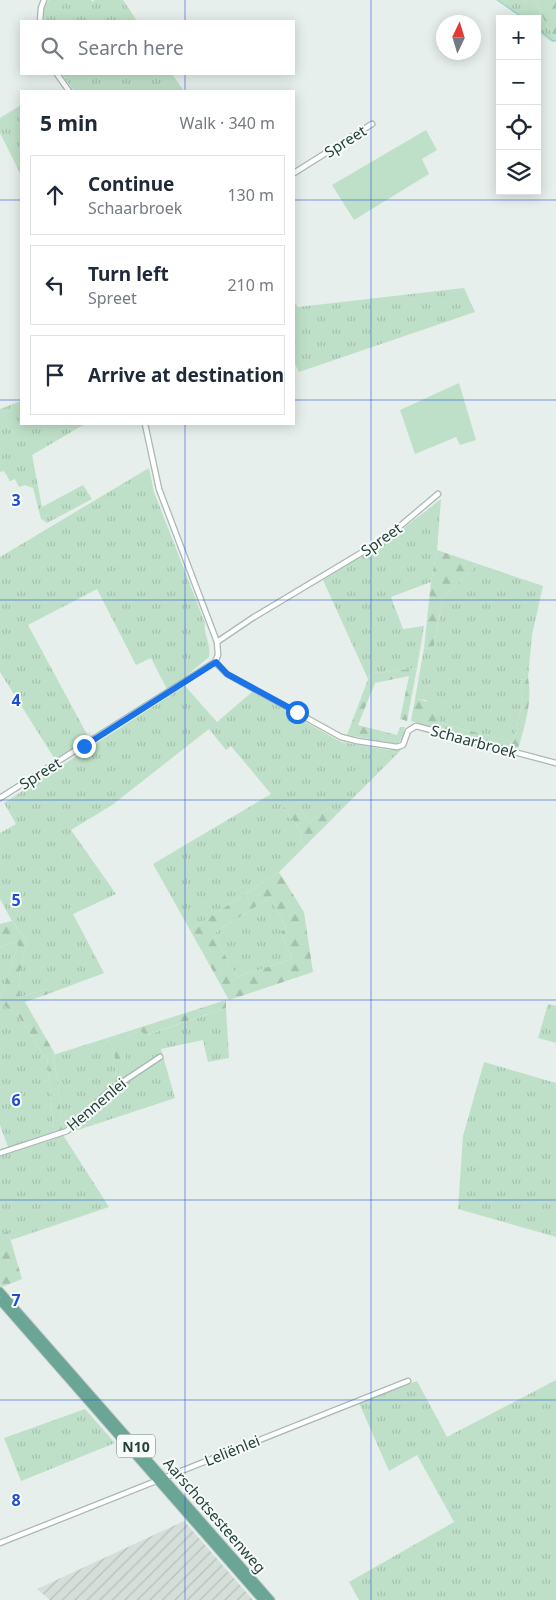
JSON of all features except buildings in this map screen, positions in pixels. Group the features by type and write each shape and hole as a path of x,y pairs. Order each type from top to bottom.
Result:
{"main road":[{"name":"Aarschotsesteenweg","path":"0,1291 262,1600"},
{"name":"Aarschotsesteenweg","path":"0,1301 271,1600"}],"street":[{"path":"40,20 44,0"},
{"path":"57,75 68,90"},
{"name":"Spreet","path":"295,172 372,124"},
{"path":"145,425 158,489 217,642 218,655 216,662"},
{"name":"Spreet","path":"217,642 254,617 376,544 406,522 438,494"},
{"name":"Spreet","path":"0,798 216,662"},
{"name":"Schaarbroek","path":"216,662 227,674 326,729 349,739 397,747 403,745 408,731 416,726 556,763"},
{"name":"Hennenlei","path":"0,1153 66,1131 109,1091 160,1056"},
{"name":"Leliënlei","path":"0,1543 408,1381"}],"shaded area":[{"path":"184,1521 253,1600 50,1600 37,1589"}],"green space":[{"path":"49,0 91,0 92,2 95,0 123,0 136,20 44,20 44,6"},
{"path":"498,0 535,0 556,42 552,42 541,34 541,15 517,15"},
{"path":"535,0 556,0 556,39 547,26"},
{"path":"63,75 173,75 183,90 73,90"},
{"path":"20,106 20,173 0,133 0,118"},
{"path":"426,130 437,150 422,159 429,174 354,220 332,185"},
{"path":"464,288 475,312 299,372 295,364 295,303 298,307"},
{"path":"459,383 476,440 460,445 456,437 415,454 400,410"},
{"path":"20,401 20,425 83,425 32,455 42,507 83,485 92,499 47,523 41,519 33,488 25,485 19,487 15,479 10,481 4,471 0,472 0,409"},
{"path":"149,468 154,492 205,623 209,657 168,691 151,658 136,665 97,589 28,625 90,740 56,761 0,672 0,557"},
{"path":"441,499 437,550 431,582 391,597 403,629 424,626 417,668 370,674 368,679 323,580 395,535"},
{"path":"437,550 478,564 443,598 433,650 424,648 431,582"},
{"path":"478,564 543,586 532,635 528,678 521,680 523,704 513,742 440,723 426,700 415,699 424,648 433,650 443,598"},
{"path":"417,668 407,721 400,719 409,676 375,683 358,725 397,735 400,727 405,727 403,737 398,744 347,735 370,674"},
{"path":"528,678 529,705 518,750 411,721 415,699 426,701 432,706 440,723 513,742 523,704 521,680"},
{"path":"185,686 217,722 252,692 341,742 389,750 402,749 337,814 329,807 310,822 293,802 283,808 301,830 300,842 305,846 279,872 190,930 153,864 271,794 231,746 226,750 209,729 112,805 71,830 116,894 73,914 104,973 48,994 46,989 20,997 19,976 27,941 12,921 0,899 0,833 16,824 4,803"},
{"path":"293,801 310,822 329,807 337,814 305,846 300,842 301,830 283,808"},
{"path":"279,872 304,912 313,972 229,1000 190,930","holes":["271,897 286,928 281,932 292,959 237,977 213,934"]},
{"path":"271,897 286,928 281,932 292,959 237,977 213,934"},
{"path":"12,921 27,941 19,976 20,997 46,989 48,994 25,1002 55,1054 53,1055 58,1082 62,1131 55,1133 47,1057 45,1057 17,1014 5,1006 0,1008 0,997 18,945 15,942 0,947 0,924"},
{"path":"15,942 18,945 0,997 0,947"},
{"path":"226,1000 226,1008 146,1035 140,1031 126,1038 126,1076 116,1083 114,1047 108,1046 107,1038"},
{"path":"548,1004 556,1006 556,1043 538,1038"},
{"path":"5,1006 17,1014 45,1057 47,1057 55,1133 8,1147 0,1125 0,1008"},
{"path":"226,1008 229,1058 208,1062 203,1040 161,1049 175,1098 63,1135 109,1207 11,1240 8,1231 0,1235 0,1155 62,1135 58,1082 53,1055 107,1038 108,1046 114,1046 116,1082 126,1076 126,1038 140,1031 147,1035"},
{"path":"484,1062 556,1083 556,1237 458,1209 463,1136"},
{"path":"8,1231 22,1279 2,1287 0,1285 0,1235"},
{"path":"556,1380 556,1600 359,1600 349,1582 454,1522 417,1455 389,1471 359,1403 417,1381 447,1437"},
{"path":"85,1409 115,1443 21,1481 4,1438"}],"waterway":[{"path":"497,0 519,15"},
{"path":"541,31 553,41 556,40"}],"route":[{"path":"84,746 216,662 227,674 297,712"}]}
